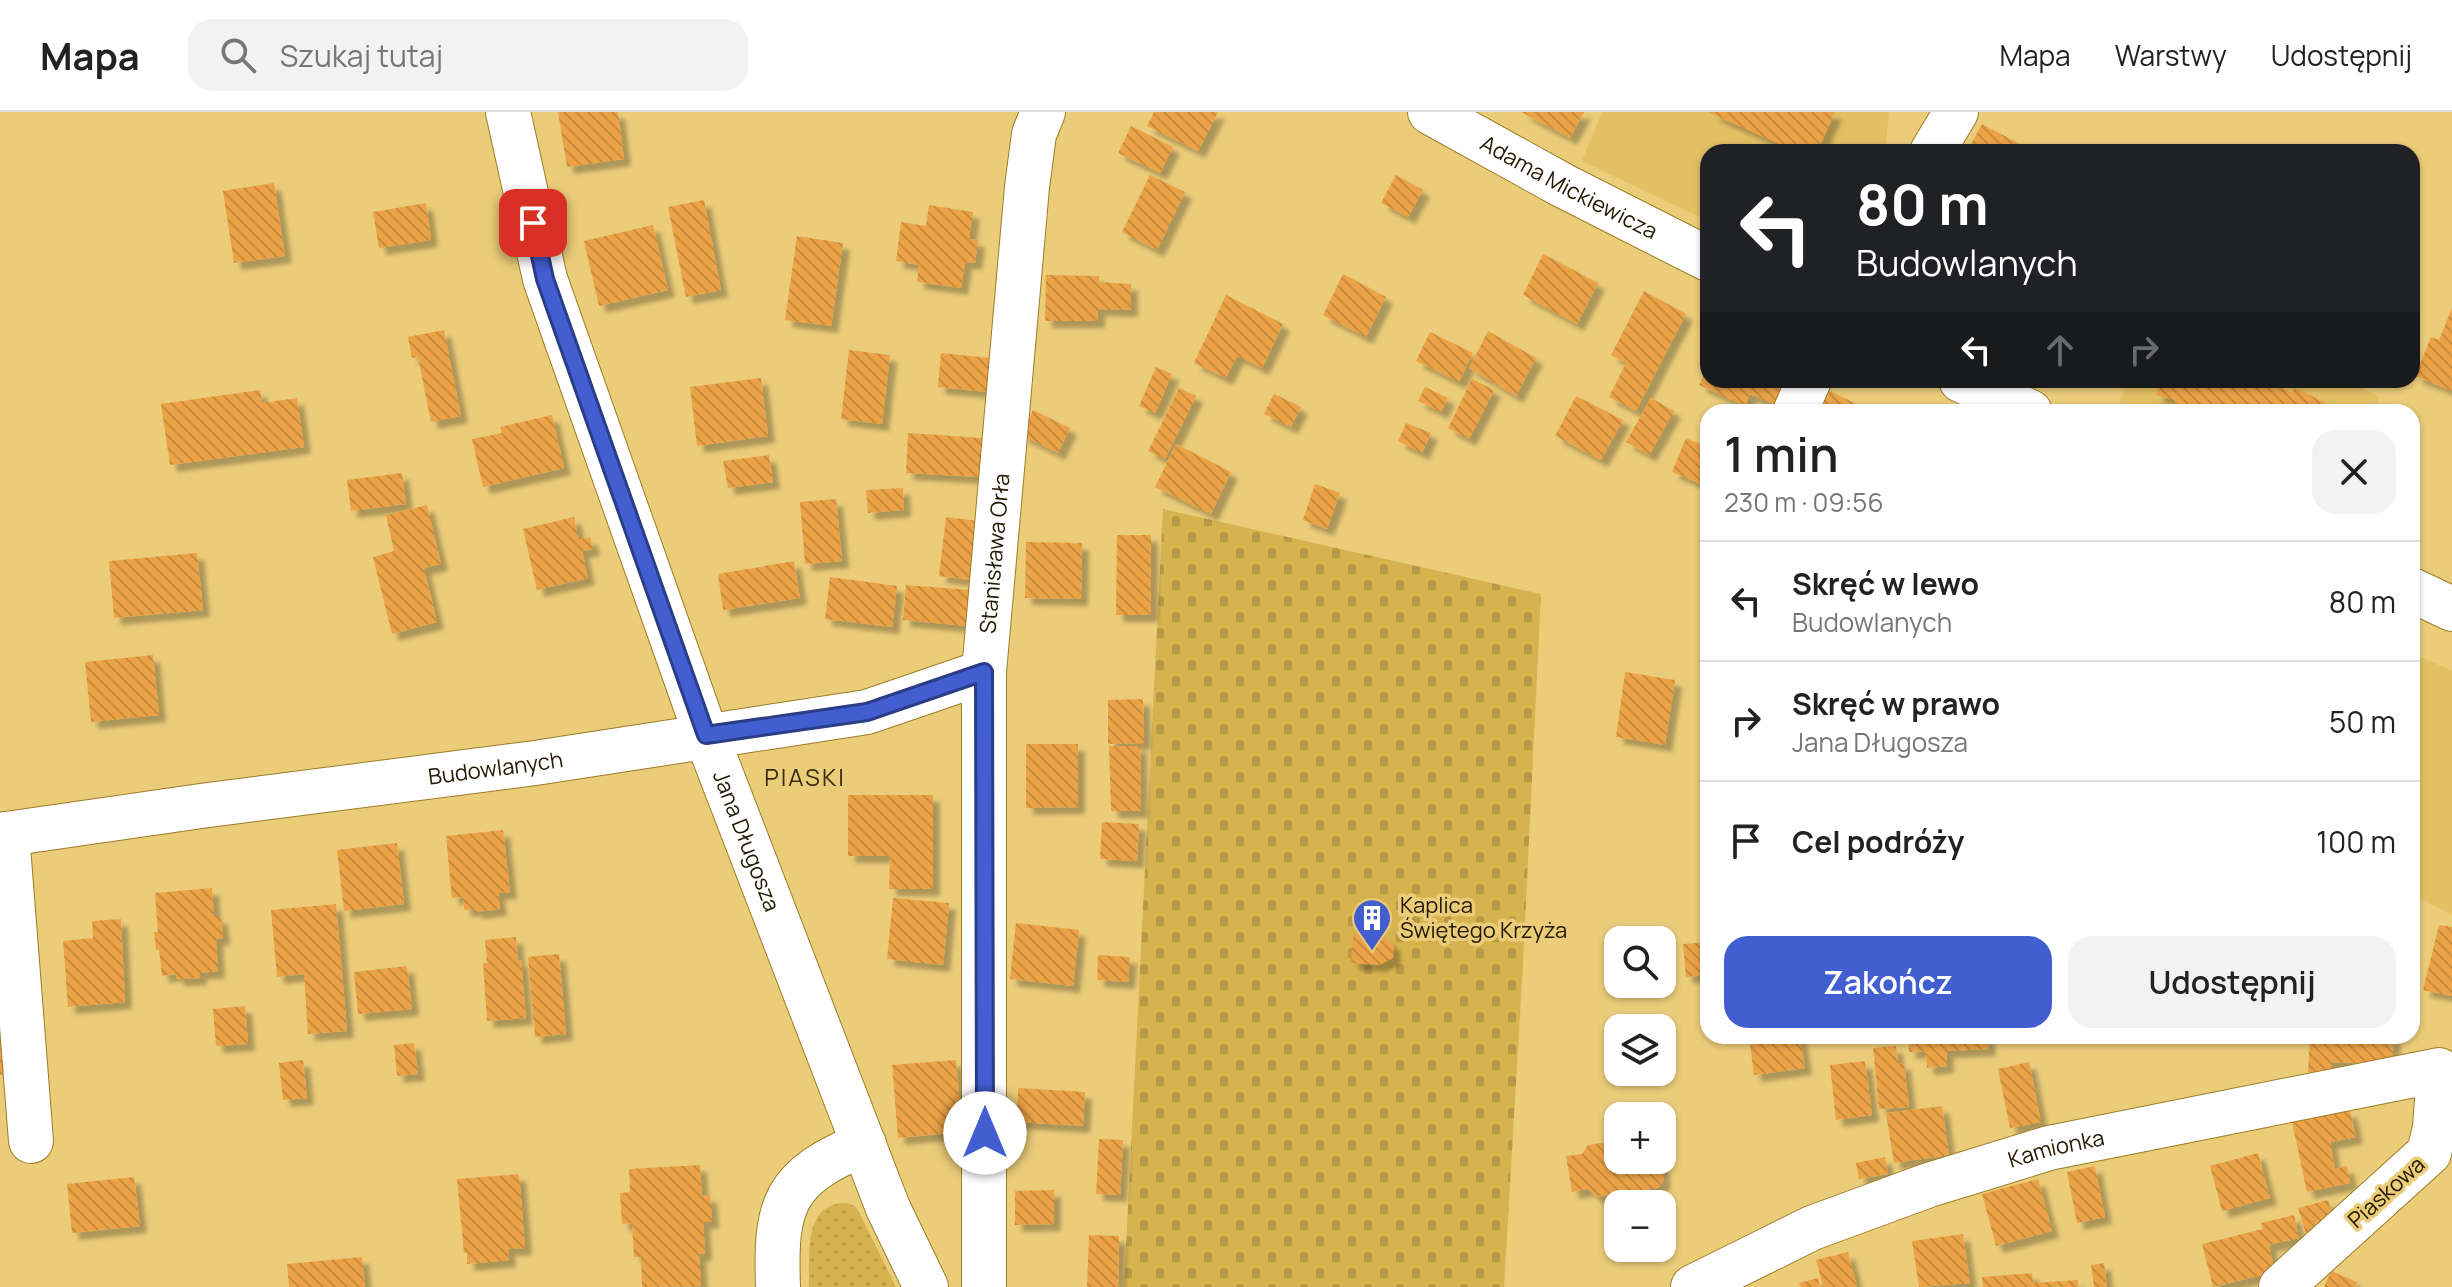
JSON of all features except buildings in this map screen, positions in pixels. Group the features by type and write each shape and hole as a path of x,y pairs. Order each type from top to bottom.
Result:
{"street":[{"name":"Jana Długosza","path":"508,112 545,279 706,735 864,1144 909,1256 926,1287"},
{"name":"Stanisława Orła","path":"984,1287 984,672 1027,187 1034,134 1043,112"},
{"name":"Adama Mickiewicza","path":"1430,112 1562,185 1700,255"},
{"path":"1937,144 1956,112"},
{"path":"1978,388 2013,404"},
{"path":"2420,594 2452,609"},
{"name":"Budowlanych","path":"4,835 535,763 867,712 984,672"},
{"path":"4,835 31,1141"},
{"name":"Kamionka","path":"1693,1287 1812,1228 1929,1185 2049,1148 2439,1070"},
{"name":"Piaskowa","path":"2281,1287 2429,1153 2435,1128 2439,1070"},
{"path":"778,1287 778,1231 788,1197 826,1163 864,1144"}],"shaded area":[{"path":"1602,112 1889,112 1886,144 1700,144 1700,217 1582,161"},
{"path":"2125,388 2362,388 2379,397 2378,404 2119,404"},
{"path":"2420,657 2452,671 2452,915 2420,898"}],"green space":[{"path":"1163,509 1541,594 1504,1287 1124,1287"},
{"path":"847,1203 855,1206 860,1214 896,1287 809,1287 810,1246 815,1221 822,1211 832,1205"}],"place":[{"name":"Kaplica Świętego Krzyża","path":"1372,952"}],"district":[{"name":"PIASKI","path":"805,776"}],"route":[{"path":"533,223 545,279 706,735 867,712 984,672 985,1133"}]}
